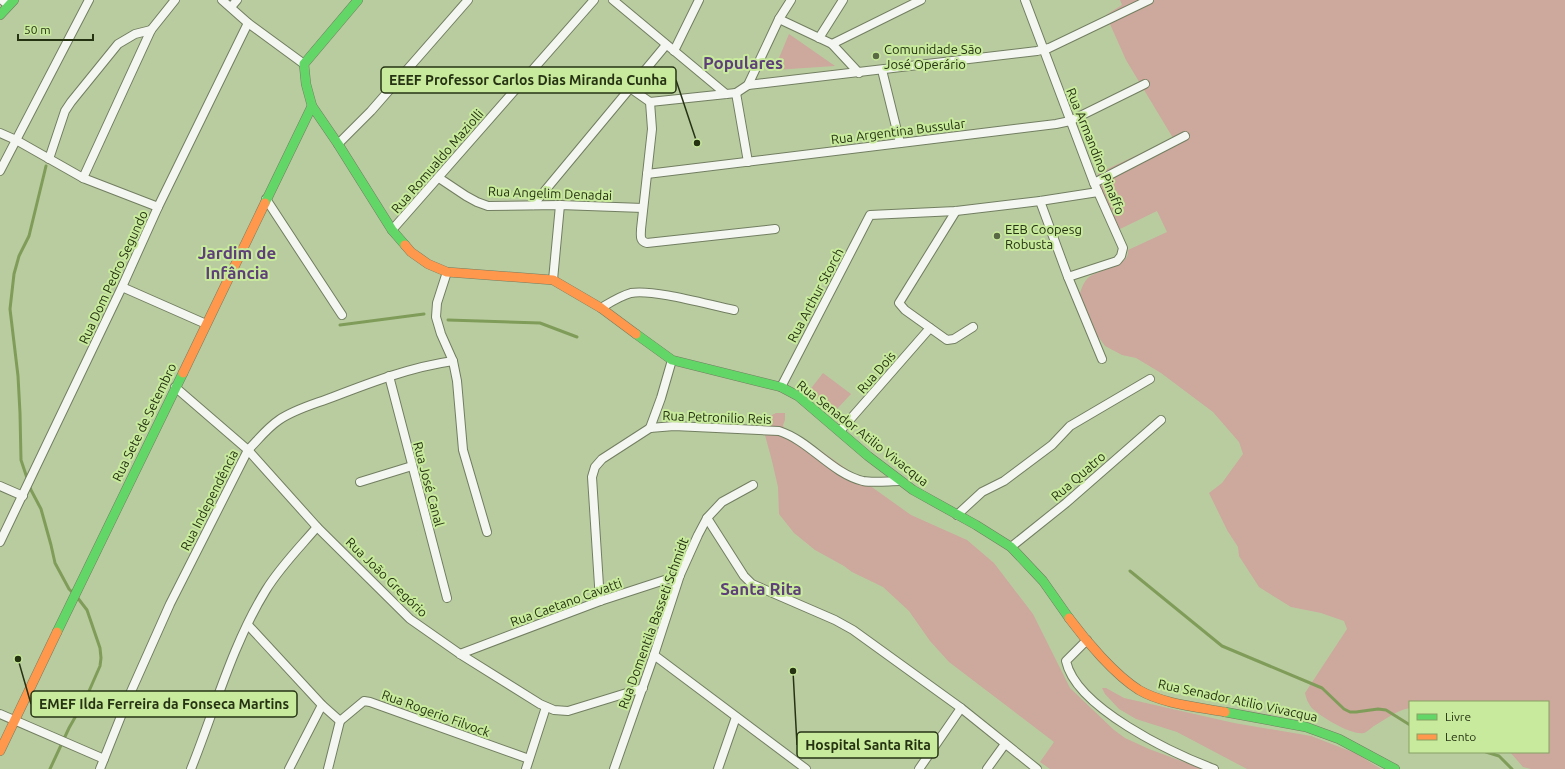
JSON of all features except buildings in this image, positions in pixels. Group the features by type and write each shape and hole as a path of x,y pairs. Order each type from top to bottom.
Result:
{"street":[{"path":"0,171 89,0"},
{"path":"84,178 151,30 175,0"},
{"path":"222,0 248,23 304,64 358,0"},
{"path":"230,7 237,0"},
{"path":"338,144 371,111 468,0"},
{"name":"Rua Romualdo Maziolli","path":"392,230 594,0"},
{"path":"613,0 726,94"},
{"path":"674,51 700,0"},
{"path":"748,85 779,19 791,0"},
{"path":"818,38 842,0"},
{"path":"832,44 921,0"},
{"name":"Rua Armandino Pinaffo","path":"1025,0 1094,183 1123,248 1123,252 1117,261 1068,277"},
{"path":"630,88 650,102 736,93 748,85 1044,50 1149,0"},
{"path":"0,15 8,2"},
{"path":"779,19 832,44 859,73"},
{"name":"Rua Dom Pedro Segundo","path":"0,542 34,474 122,288 158,207 248,23"},
{"path":"49,159 65,111 71,102 118,44 135,34 151,30"},
{"path":"533,205 666,45"},
{"name":"Rua Senador Atilio Vivacqua","path":"304,64 306,84 312,106 338,144 392,230 411,252 428,264 447,272 553,280 601,308 672,360 781,386 798,396 868,456 900,481 923,497 1011,547 1043,580 1075,626 1087,640 1116,672 1129,683 1155,696 1174,702 1306,727 1339,739 1395,769"},
{"path":"882,70 900,143"},
{"name":"Rua Argentina Bussular","path":"647,174 1056,124 1070,121 1145,84"},
{"path":"736,93 748,162"},
{"path":"650,102 652,129 641,239 647,242 775,229"},
{"name":"Rua Sete de Setembro","path":"0,751 312,106"},
{"path":"0,133 16,140 84,178 158,207"},
{"path":"1094,183 1185,136"},
{"name":"Rua Angelim Denadai","path":"439,178 466,196 488,206 560,204 643,208"},
{"path":"973,327 951,340 944,339 903,308 900,301 956,211 1040,201 1098,192"},
{"path":"266,199 342,315"},
{"path":"1040,201 1068,277 1102,359"},
{"path":"553,280 560,204"},
{"name":"Rua Arthur Storch","path":"781,386 870,215 956,211"},
{"path":"447,272 437,303 436,316 441,334 453,361 457,381 463,450 486,532"},
{"path":"122,288 206,324"},
{"path":"601,308 620,297 633,293 649,293 734,310"},
{"name":"Rua Dois","path":"840,431 930,328"},
{"path":"650,428 661,398 672,360"},
{"name":"Rua Independência","path":"100,769 129,696 170,604 248,450 266,430 279,420 297,410 388,376 432,364 453,361"},
{"name":"Rua José Canal","path":"388,376 447,598"},
{"path":"957,515 982,492 1004,481 1052,445 1070,426 1150,379"},
{"name":"Rua João Gregório","path":"175,387 248,450 317,527 410,619 460,654 546,707 561,711 568,711 643,688"},
{"name":"Rua Quatro","path":"1011,547 1066,503 1161,420"},
{"name":"Rua Petronilio Reis","path":"600,601 592,477 595,467 602,459 650,428 674,426 779,431 792,436 840,470 864,481 900,481"},
{"path":"360,482 412,466"},
{"name":"Rua Domentila Basseti Schmidt","path":"614,769 643,688 680,575 698,535 707,518 722,502 753,485"},
{"path":"0,486 25,492"},
{"path":"707,518 744,576 752,584 762,590 846,625 961,708 1038,769"},
{"path":"191,769 235,652 266,590 292,555 317,527"},
{"name":"Rua Caetano Cavatti","path":"460,654 600,601 680,575"},
{"path":"248,625 322,705 340,721 328,769"},
{"path":"1087,640 1066,661 1071,676 1081,689 1104,709 1134,731 1177,754 1214,769"},
{"path":"654,655 806,769"},
{"name":"Rua Rogerio Filvock","path":"340,721 359,704 364,701 370,702 529,759"},
{"path":"289,769 322,705"},
{"path":"526,769 546,707"},
{"path":"919,769 961,708"},
{"path":"0,714 104,759"},
{"path":"718,769 736,717"},
{"path":"987,769 1005,744"}],"shaded area":[{"path":"1120,0 1565,0 1565,769 1531,769 1523,767 1511,753 1549,753 1549,701 1409,701 1409,708 1392,715 1364,733 1352,731 1328,720 1315,711 1309,704 1305,693 1347,629 1344,621 1321,613 1291,607 1259,587 1239,556 1238,547 1227,530 1209,493 1222,483 1243,454 1239,442 1213,412 1161,373 1136,358 1122,355 1105,346 1094,331 1079,297 1081,289 1089,277 1119,264 1127,256 1128,250 1167,232 1157,211 1120,229 1095,179 1099,173 1173,138 1126,60 1106,15 1122,5"},
{"path":"789,34 835,66 774,70"},
{"path":"823,373 851,394 835,411 809,391"},
{"path":"776,413 785,413 783,425 785,431 806,440 911,515 967,540 994,563 1033,614 1070,688 1114,730 1125,738 1149,749 1203,769 1050,769 1040,762 1054,742 949,662 930,641 909,611 883,587 852,572 815,550 794,533 779,514 778,487 765,435 764,419"},
{"path":"1102,688 1106,688 1124,698 1234,723 1311,736 1355,753 1381,769 1247,769 1177,732 1136,719 1119,709 1105,694"}],"waterway":[{"path":"46,166 29,236 19,256 14,274 10,309 18,376 21,460 31,490 41,509 55,563 69,589 73,593"},
{"path":"340,325 424,314"},
{"path":"448,320 540,323 577,337"},
{"path":"1130,571 1222,646 1322,688 1344,709 1350,712 1378,709 1386,710 1409,724"},
{"path":"50,769 69,728 86,698 100,666 100,648 87,610 77,597"},
{"path":"1489,753 1499,756 1512,769"}],"traffic: fast":[{"path":"0,15 14,0"},
{"path":"358,0 304,64 306,84 312,106 338,144 392,230 405,245"},
{"path":"265,203 312,106"},
{"path":"636,334 672,360 781,387 798,396 868,456 913,490 976,525 1011,547 1043,581 1069,618"},
{"path":"57,632 183,373"},
{"path":"1225,712 1306,727 1339,739 1395,769"}],"traffic: slow":[{"path":"183,373 265,203"},
{"path":"405,245 411,252 428,264 447,272 553,280 601,308 636,334"},
{"path":"1069,618 1092,647 1111,667 1120,676 1139,690 1148,695 1170,702 1225,712"},
{"path":"0,751 57,632"}],"place":[{"name":"Comunidade São José Operário","path":"876,56"},
{"name":"EEEF Professor Carlos Dias Miranda Cunha","path":"697,143"},
{"name":"EEB Coopesg Robusta","path":"997,236"},
{"name":"EMEF Ilda Ferreira da Fonseca Martins","path":"18,659"},
{"name":"Hospital Santa Rita","path":"793,671"}],"district":[{"name":"Populares","path":"743,62"},
{"name":"Jardim de Infância","path":"237,262"},
{"name":"Santa Rita","path":"761,588"}]}
